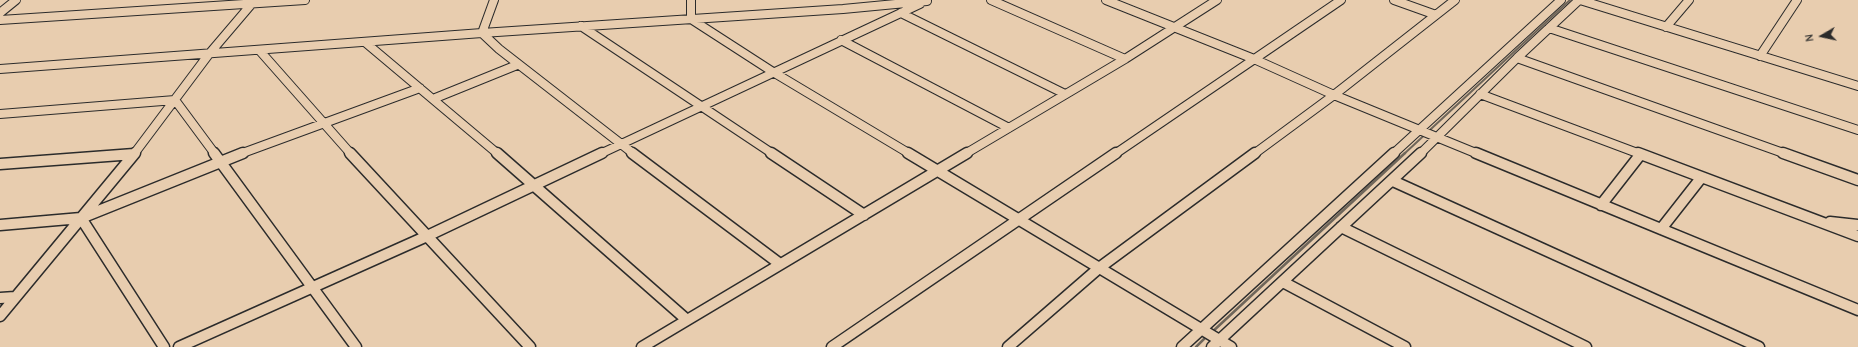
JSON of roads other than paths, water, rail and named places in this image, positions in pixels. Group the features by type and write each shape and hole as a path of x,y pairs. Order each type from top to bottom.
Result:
{"street":[{"path":"0,13 16,0"},
{"path":"0,20 253,2 304,0"},
{"path":"482,33 494,0"},
{"path":"691,0 691,19"},
{"path":"0,70 928,0"},
{"path":"180,347 425,236 701,105 928,0"},
{"path":"990,0 1125,59"},
{"path":"1106,0 1172,28 1254,59 1334,95 1858,310"},
{"path":"642,347 1125,59 1218,0"},
{"path":"832,347 1341,0"},
{"path":"1394,0 1436,15"},
{"path":"1008,347 1099,268 1334,95 1455,0"},
{"path":"1211,337 1421,130 1560,0"},
{"path":"1182,347 1211,337 1283,282 1392,181 1436,136 1517,58 1580,0 1760,56 1857,83"},
{"path":"1666,27 1690,0"},
{"path":"1760,56 1797,0"},
{"path":"0,316 134,154 209,54 253,2"},
{"path":"901,13 1065,94"},
{"path":"691,19 773,72 1211,337 1232,347"},
{"path":"581,26 864,215"},
{"path":"1549,28 1858,130"},
{"path":"482,33 517,65 780,264"},
{"path":"841,40 1009,128"},
{"path":"366,43 534,184 687,320"},
{"path":"260,50 322,124 530,347"},
{"path":"1517,58 1858,180"},
{"path":"433,99 517,65"},
{"path":"0,225 81,218 219,162 420,88"},
{"path":"1480,94 1858,236"},
{"path":"0,114 175,100"},
{"path":"175,100 219,162 314,287 356,347"},
{"path":"0,164 134,154"},
{"path":"1601,205 1640,155"},
{"path":"1661,229 1701,178"},
{"path":"1392,181 1759,347"},
{"path":"81,218 164,347"},
{"path":"1817,221 1858,225"},
{"path":"1341,227 1586,347"},
{"path":"1283,282 1405,347"},
{"path":"0,298 15,297"}],"waterway":[{"path":"1404,154 1570,0"},
{"path":"1211,333 1405,153"},
{"path":"1196,347 1207,336"}]}
